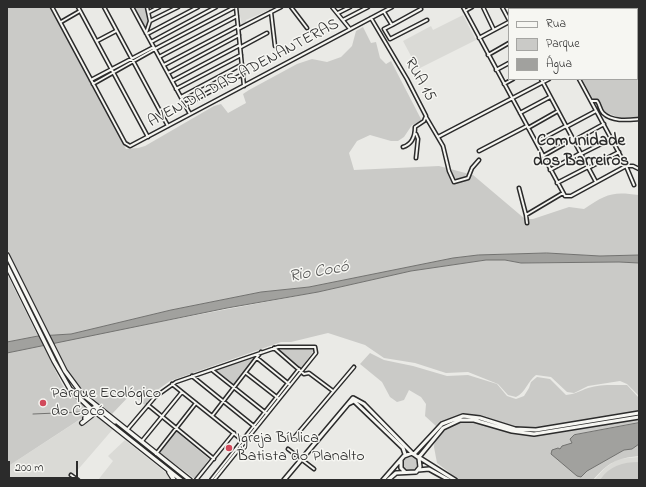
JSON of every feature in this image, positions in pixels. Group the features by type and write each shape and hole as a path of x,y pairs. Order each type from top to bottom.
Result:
{"main road":[{"path":"7,255 70,379 101,416 181,480"},
{"path":"7,266 52,358 70,389 89,407 127,430 190,480"},
{"path":"82,394 118,424"},
{"path":"82,421 88,413 89,407"},
{"path":"82,421 96,410"},
{"path":"82,421 92,417 101,416"},
{"path":"138,445 142,442"},
{"path":"149,455 152,451"},
{"path":"168,470 174,480"}],"street":[{"path":"52,7 93,84 155,49 236,7 244,86"},
{"path":"78,7 148,137"},
{"path":"104,7 168,126"},
{"path":"132,7 190,114"},
{"path":"146,33 150,21 147,7"},
{"path":"149,12 159,7"},
{"path":"150,21 178,7"},
{"path":"146,33 198,7"},
{"path":"150,42 216,7"},
{"path":"238,29 281,7"},
{"path":"291,7 307,28"},
{"path":"332,7 350,29"},
{"path":"338,14 350,7"},
{"path":"343,20 368,7"},
{"name":"AVENIDA DAS ADENANTERAS","path":"93,84 127,145 133,146 190,114 392,7"},
{"path":"463,7 557,183 566,197 571,196 626,166 633,166 639,169"},
{"path":"465,11 472,7"},
{"path":"483,7 494,30"},
{"path":"502,7 508,19"},
{"path":"421,9 384,29 390,39 427,20"},
{"path":"61,22 80,11"},
{"path":"384,11 392,25"},
{"path":"271,12 275,46"},
{"path":"160,57 237,16"},
{"name":"RUA 15","path":"371,18 407,79 426,117 424,121 415,126 416,133 408,145 403,146"},
{"path":"479,38 508,22"},
{"path":"164,65 238,26"},
{"path":"97,41 116,31"},
{"path":"172,81 267,33"},
{"path":"168,74 239,35"},
{"path":"488,55 508,45"},
{"path":"91,80 131,58 152,48 155,49"},
{"path":"176,89 241,54"},
{"path":"181,97 242,64"},
{"path":"496,70 508,64"},
{"path":"185,105 243,74"},
{"path":"504,84 511,80"},
{"path":"541,80 596,182"},
{"path":"438,137 547,80"},
{"path":"580,80 619,152 634,185"},
{"path":"520,113 550,97"},
{"path":"591,101 598,101 602,112 612,118 626,120 639,119"},
{"path":"479,151 558,111"},
{"path":"536,142 596,111"},
{"path":"426,117 443,146 449,172 454,182 468,178 472,168 479,160"},
{"path":"543,156 604,124"},
{"path":"416,133 418,139 416,158"},
{"path":"550,170 611,139"},
{"path":"557,183 619,152"},
{"path":"518,188 528,223"},
{"path":"526,215 563,194"},
{"path":"127,430 160,392 172,384 274,348 314,346 316,353 300,370 214,480"},
{"path":"274,348 304,374 309,373 333,392"},
{"path":"212,416 262,352"},
{"path":"257,358 289,384"},
{"path":"293,439 354,367"},
{"path":"212,370 266,413"},
{"path":"246,373 278,398"},
{"path":"192,376 255,427"},
{"path":"172,384 244,441"},
{"path":"142,442 182,392"},
{"path":"284,480 345,407 354,401 419,458 455,480"},
{"path":"156,454 196,403"},
{"path":"148,405 214,459"},
{"path":"383,480 401,458 405,455 414,454 442,424 455,418 463,416 480,418 515,429 536,430 639,413"},
{"path":"419,458 443,428 460,420 480,421 516,432 542,434 639,417"},
{"path":"196,480 234,433"},
{"path":"211,480 244,441"},
{"path":"399,442 405,450 405,455"},
{"path":"288,449 314,470"},
{"path":"401,458 400,465 406,473"},
{"path":"388,480 396,473 413,474 418,470 421,464 419,458"},
{"path":"418,470 429,469 449,480"},
{"path":"71,475 78,480"}],"shaded area":[{"path":"238,7 276,7 246,20 247,23 242,25"},
{"path":"463,15 476,40 418,69 403,41 431,26 433,30"},
{"path":"93,411 113,429 69,480 7,480 7,467"},
{"path":"125,440 170,476 172,480 98,480 113,461 108,456"},
{"path":"639,457 639,480 594,480 605,468 618,459"}],"green space":[{"path":"7,7 51,7 126,149 145,146 214,106 221,104 228,113 246,103 243,94 297,64 312,59 327,62 341,57 352,46 356,31 363,27 371,43 376,42 380,58 386,64 391,61 422,121 412,125 404,137 398,141 391,141 370,135 357,141 349,153 354,170 439,166 473,175 525,219 533,219 569,207 584,209 598,200 610,195 622,193 639,195 639,255 600,256 547,253 478,255 453,258 309,287 261,292 171,310 71,334 50,335 7,249"},
{"path":"133,7 146,7 149,15 146,28"},
{"path":"639,7 639,117 620,118 605,112 598,100 593,99 583,80 638,80 638,8 546,8"},
{"path":"486,260 505,260 521,263 639,263 639,396 627,384 620,381 588,386 574,393 567,392 551,377 536,375 516,397 508,395 498,384 468,372 446,373 415,363 384,358 365,345 328,333 291,342 281,342 170,381 156,391 145,405 131,394 112,414 72,379 54,342 318,292 411,271"},
{"path":"7,274 38,336 7,342"},
{"name":"Parque Ecológico do Cocó","path":"43,345 63,386 87,409 85,416 7,467 7,353"},
{"path":"295,348 315,349 302,367 298,366 278,350"},
{"path":"370,353 384,360 413,366 447,376 468,375 497,384 507,396 516,399 524,396 531,382 537,377 550,379 566,395 597,386 627,385 639,398 639,456 624,458 613,462 603,469 593,480 459,480 437,463 434,447 436,426 425,416 426,404 421,397 409,390 404,400 397,402 390,397 382,382 360,364"},
{"path":"254,358 234,384 217,371 217,370"},
{"path":"175,432 177,432 209,459 195,479 160,453"},
{"path":"407,455 413,455 418,460 416,469 413,471 407,471 402,466 402,460"},
{"path":"639,462 639,480 600,480 612,468 622,464"}],"water":[{"name":"Rio Cocó","path":"547,253 600,256 639,255 639,263 521,263 505,260 486,260 411,271 318,292 227,308 7,353 7,342 38,336 71,334 171,310 261,292 309,287 453,258 478,255"},
{"path":"639,423 639,444 632,449 624,450 587,471 581,477 577,476 551,454 552,450 558,448 560,449 562,446 572,443 570,439 574,435"}],"waterway":[{"path":"33,414 80,412"}],"place":[{"name":"Parque Ecológico do Cocó","path":"43,403"},
{"name":"Igreja Bíblica Batista do Planalto","path":"229,448"}],"district":[{"name":"Comunidade dos Barreiros","path":"581,152"}]}
